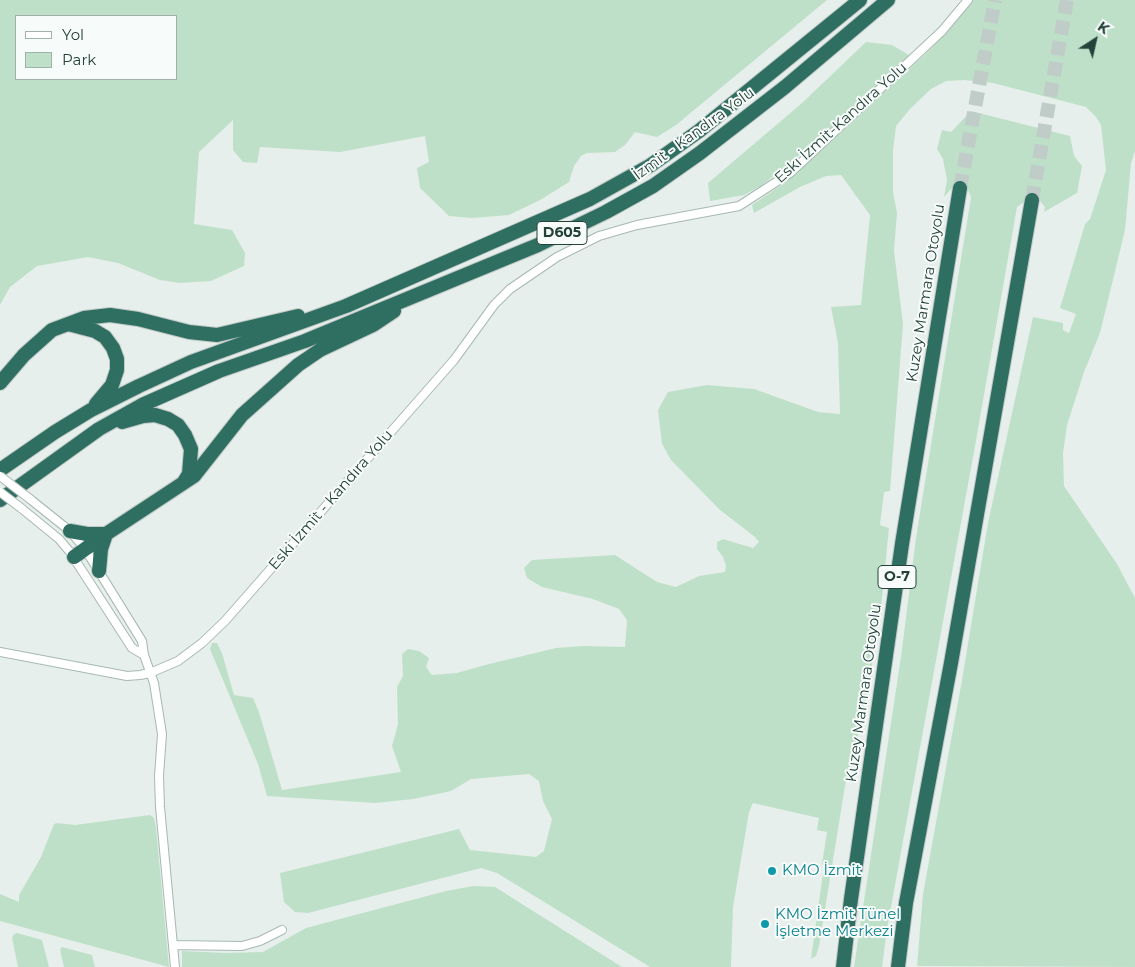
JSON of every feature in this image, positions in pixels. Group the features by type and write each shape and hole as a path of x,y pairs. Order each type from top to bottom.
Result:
{"highway":[{"path":"0,470 91,410 191,362 346,306 590,199 651,165 699,132 860,0"},
{"name":"İzmit - Kandıra Yolu","path":"416,296 538,245 606,212 653,186 700,153 785,87 888,0"},
{"name":"Kuzey Marmara Otoyolu","path":"843,967 902,544 960,188"},
{"path":"898,967 906,903 953,654 1032,200"},
{"path":"0,500 99,429 142,405 220,371 305,341 416,296"},
{"path":"79,553 194,476 242,415 298,365 320,350 373,325 416,296"},
{"path":"0,383 36,343 52,330 84,318 110,315 138,319 189,332 217,335 346,306"},
{"path":"67,324 88,328 105,337 113,348 117,359 117,370 112,385 91,410"},
{"path":"99,429 143,416 155,415 168,419 178,425 191,449 189,474 182,485"},
{"path":"70,531 87,534 106,534"},
{"path":"99,571 99,559 106,534"}],"street":[{"name":"Eskı İzmit-Kandıra Yolu","path":"494,305 510,289 557,256 599,236 638,225 740,206 790,173 942,31 968,0"},
{"name":"Eski İzmit - Kandıra Yolu","path":"0,652 127,676 150,673 178,661 202,643 225,621 454,360 494,305"},
{"path":"0,476 70,531 79,553 132,648 144,655"},
{"path":"0,492 79,553 99,571 142,641 144,655 156,692 162,734 159,776 160,807 175,967"},
{"path":"174,945 242,946 260,941 282,930"}],"green space":[{"path":"0,0 827,0 676,125 657,137 635,132 625,145 615,152 587,153 581,156 574,166 569,182 542,199 509,215 472,218 449,216 420,188 417,168 429,162 425,136 340,152 260,147 257,163 243,162 233,150 233,120 199,152 194,224 232,230 245,253 244,266 211,281 180,283 160,280 118,263 88,257 37,266 10,287 0,305"},
{"path":"971,0 1135,0 1135,151 1131,163 1125,230 1100,333 1084,372 1067,425 1063,453 1064,486 1117,564 1135,598 1135,967 917,966 923,894 988,523 1033,317 1063,323 1063,330 1069,333 1076,314 1060,308 1085,224 1090,219 1106,170 1101,125 1086,107 993,83 964,80 946,81 931,89 910,109 896,126 893,151 893,192 897,213 894,251 903,324 890,491 884,492 880,525 889,528 881,608 869,683 845,786 816,956 811,959 827,832 817,830 819,818 753,803 749,812 733,907 731,967 650,967 497,873 481,868 308,913 295,912 284,902 280,873 459,829 470,850 536,857 544,851 552,819 543,801 539,781 529,774 471,779 451,791 413,799 375,803 267,796 258,764 210,649 212,643 217,643 222,653 234,695 253,698 259,712 282,790 401,772 392,746 398,724 397,687 403,676 402,654 408,649 419,651 429,658 426,667 432,675 457,673 556,648 584,646 625,647 627,620 619,609 593,599 542,587 527,578 524,568 532,560 615,555 657,582 676,587 699,576 725,572 726,566 723,557 717,549 717,542 723,539 753,548 759,542 720,510 671,460 662,444 658,410 668,392 707,385 754,389 818,412 840,414 838,343 831,307 861,305 870,215 841,175 826,176 800,187 754,213 752,205 786,182 932,48"},
{"path":"866,42 892,45 909,55 817,141 761,186 744,195 710,201 708,183 801,104"},
{"path":"971,111 1070,136 1074,156 1082,166 1077,193 1044,212 1045,207 1040,201 1024,202 1017,207 887,929 882,967 854,967 901,657 916,538 971,197 968,190 960,188 951,189 944,197 947,180 943,159 937,149 942,130 951,132"},
{"path":"150,815 154,818 156,828 169,967 0,921 0,894 19,902 19,895 41,857 54,824 75,825"},
{"path":"473,886 495,887 622,967 182,967 182,951 263,952 306,928 446,891"},
{"path":"17,933 42,940 49,967 18,967 12,938"},
{"path":"62,947 92,955 95,967 64,967 60,950"}],"tunnel":[{"path":"960,188 995,0"},
{"path":"1032,200 1067,0"}],"place":[{"name":"KMO İzmit","path":"772,871"},
{"name":"KMO İzmit Tünel İşletme Merkezi","path":"765,924"}]}
